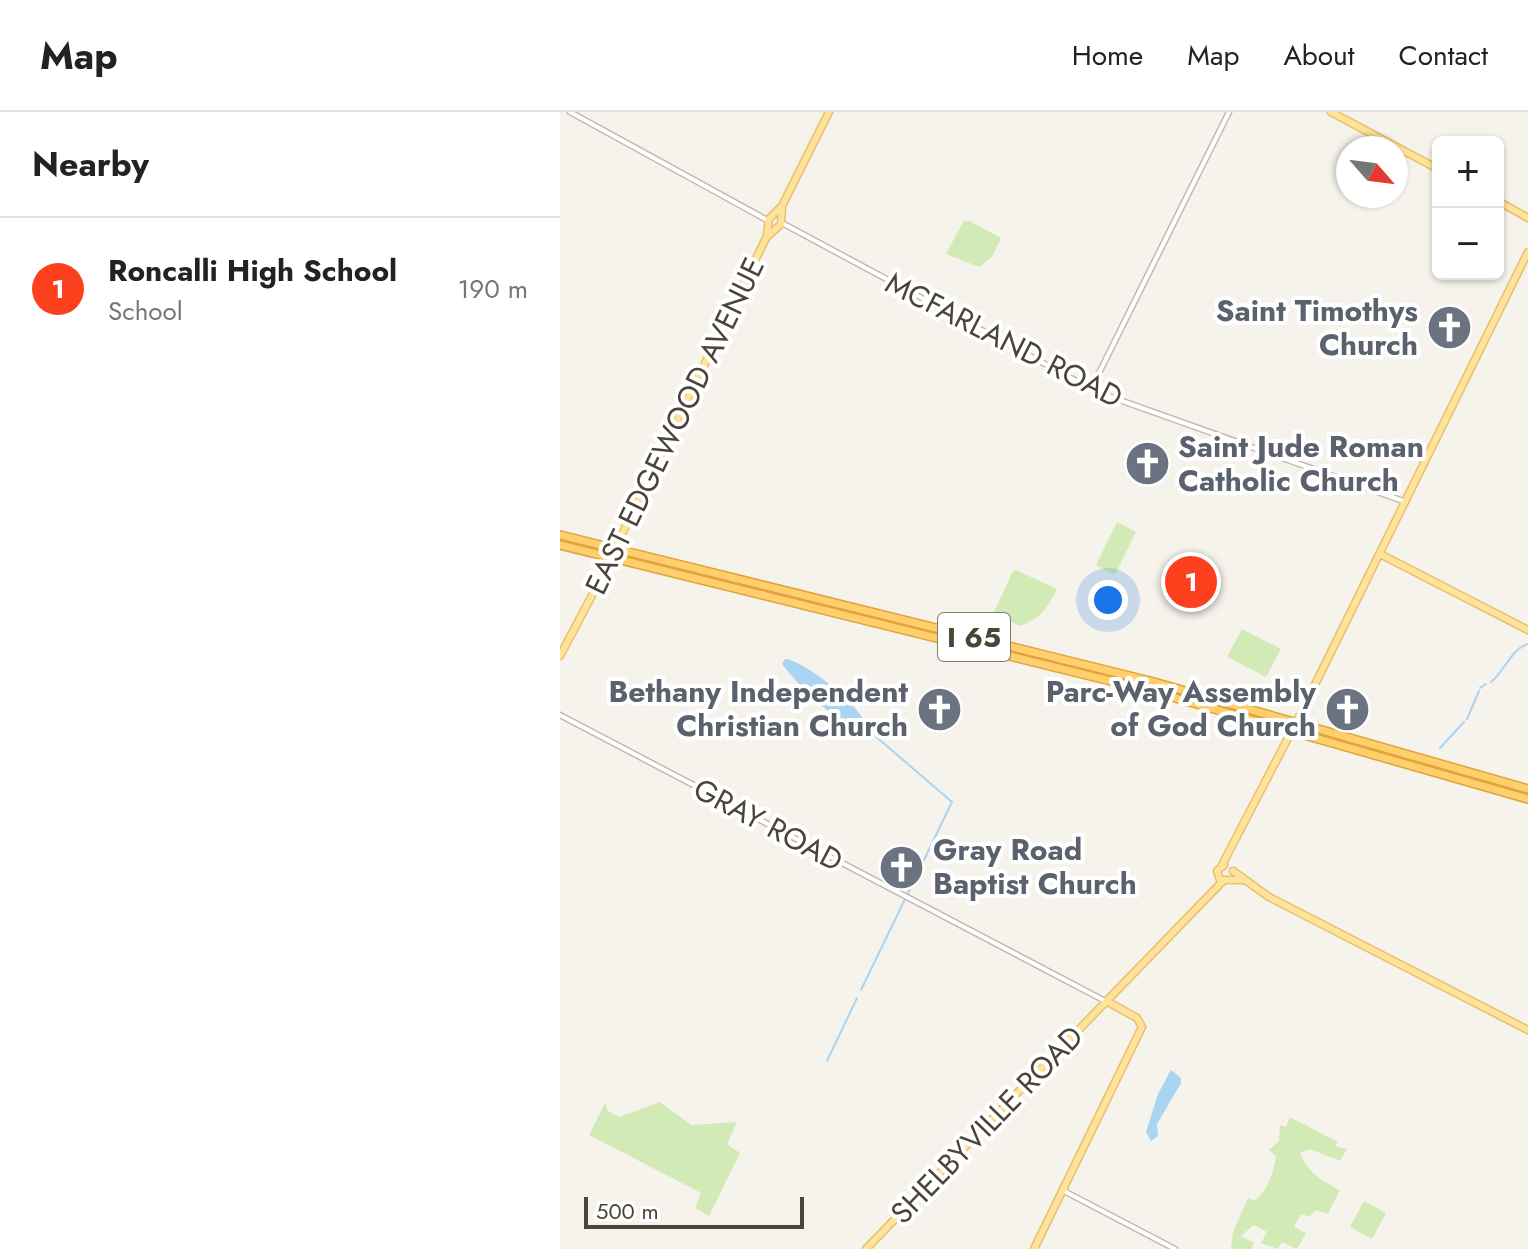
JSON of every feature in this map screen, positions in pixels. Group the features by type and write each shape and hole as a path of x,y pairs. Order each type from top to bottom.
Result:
{"highway":[{"name":"I 65","path":"560,535 1154,682 1526,785"},
{"name":"I 65","path":"560,545 1151,691 1527,799"}],"main road":[{"name":"EAST EDGEWOOD AVENUE","path":"560,656 607,567 829,112"},
{"path":"1331,112 1432,166"},
{"path":"1504,204 1528,218"},
{"name":"SHELBYVILLE ROAD","path":"866,1249 1209,897 1226,873 1237,839 1528,252"},
{"path":"1380,554 1528,630"},
{"path":"1226,873 1249,882 1265,895 1528,1030"},
{"name":"GRAY ROAD","path":"1063,1191 1142,1024 1108,1002"},
{"path":"1034,1249 1063,1191"}],"street":[{"name":"MCFARLAND ROAD","path":"570,112 1091,389 1406,502"},
{"path":"1091,389 1229,112"},
{"name":"GRAY ROAD","path":"560,716 1108,1002"},
{"path":"1063,1191 1175,1249"}],"green space":[{"path":"969,221 1001,238 992,257 979,267 946,254 963,222"},
{"path":"1117,522 1136,532 1115,575 1096,565"},
{"path":"1016,570 1057,589 1042,612 1019,626 994,612"},
{"path":"1242,629 1281,649 1266,677 1227,657"},
{"path":"660,1102 691,1125 737,1122 727,1144 740,1153 709,1216 695,1208 701,1193 589,1135 605,1103 608,1111 619,1117"},
{"path":"1290,1117 1338,1142 1335,1146 1347,1149 1340,1161 1310,1149 1300,1153 1316,1176 1340,1190 1328,1214 1315,1210 1310,1217 1301,1214 1294,1227 1306,1233 1297,1249 1282,1242 1278,1249 1261,1243 1267,1232 1254,1225 1241,1236 1254,1243 1251,1249 1231,1249 1233,1232 1248,1198 1254,1201 1259,1197 1269,1181 1276,1156 1269,1150 1279,1141 1280,1125 1286,1127"},
{"path":"1364,1201 1386,1213 1372,1239 1350,1227"}],"water":[{"path":"785,659 806,668 833,687 857,710 867,729 856,734 826,709 790,674 782,664"},
{"path":"1171,1070 1181,1078 1181,1083 1157,1124 1158,1136 1151,1141 1146,1132 1158,1094"}],"waterway":[{"path":"1491,682 1517,650 1528,644"},
{"path":"1480,688 1486,684"},
{"path":"1467,719 1479,691"},
{"path":"1440,748 1464,722"},
{"path":"861,990 952,802 867,729"},
{"path":"827,1061 857,998"}],"place":[{"name":"Saint Timothys Church","path":"1449,328"},
{"name":"Saint Jude Roman Catholic Church","path":"1147,464"},
{"name":"Roncalli High School","path":"1191,582"},
{"name":"Bethany Independent Christian Church","path":"939,709"},
{"name":"Parc-Way Assembly of God Church","path":"1347,709"},
{"name":"Gray Road Baptist Church","path":"902,867"}]}
